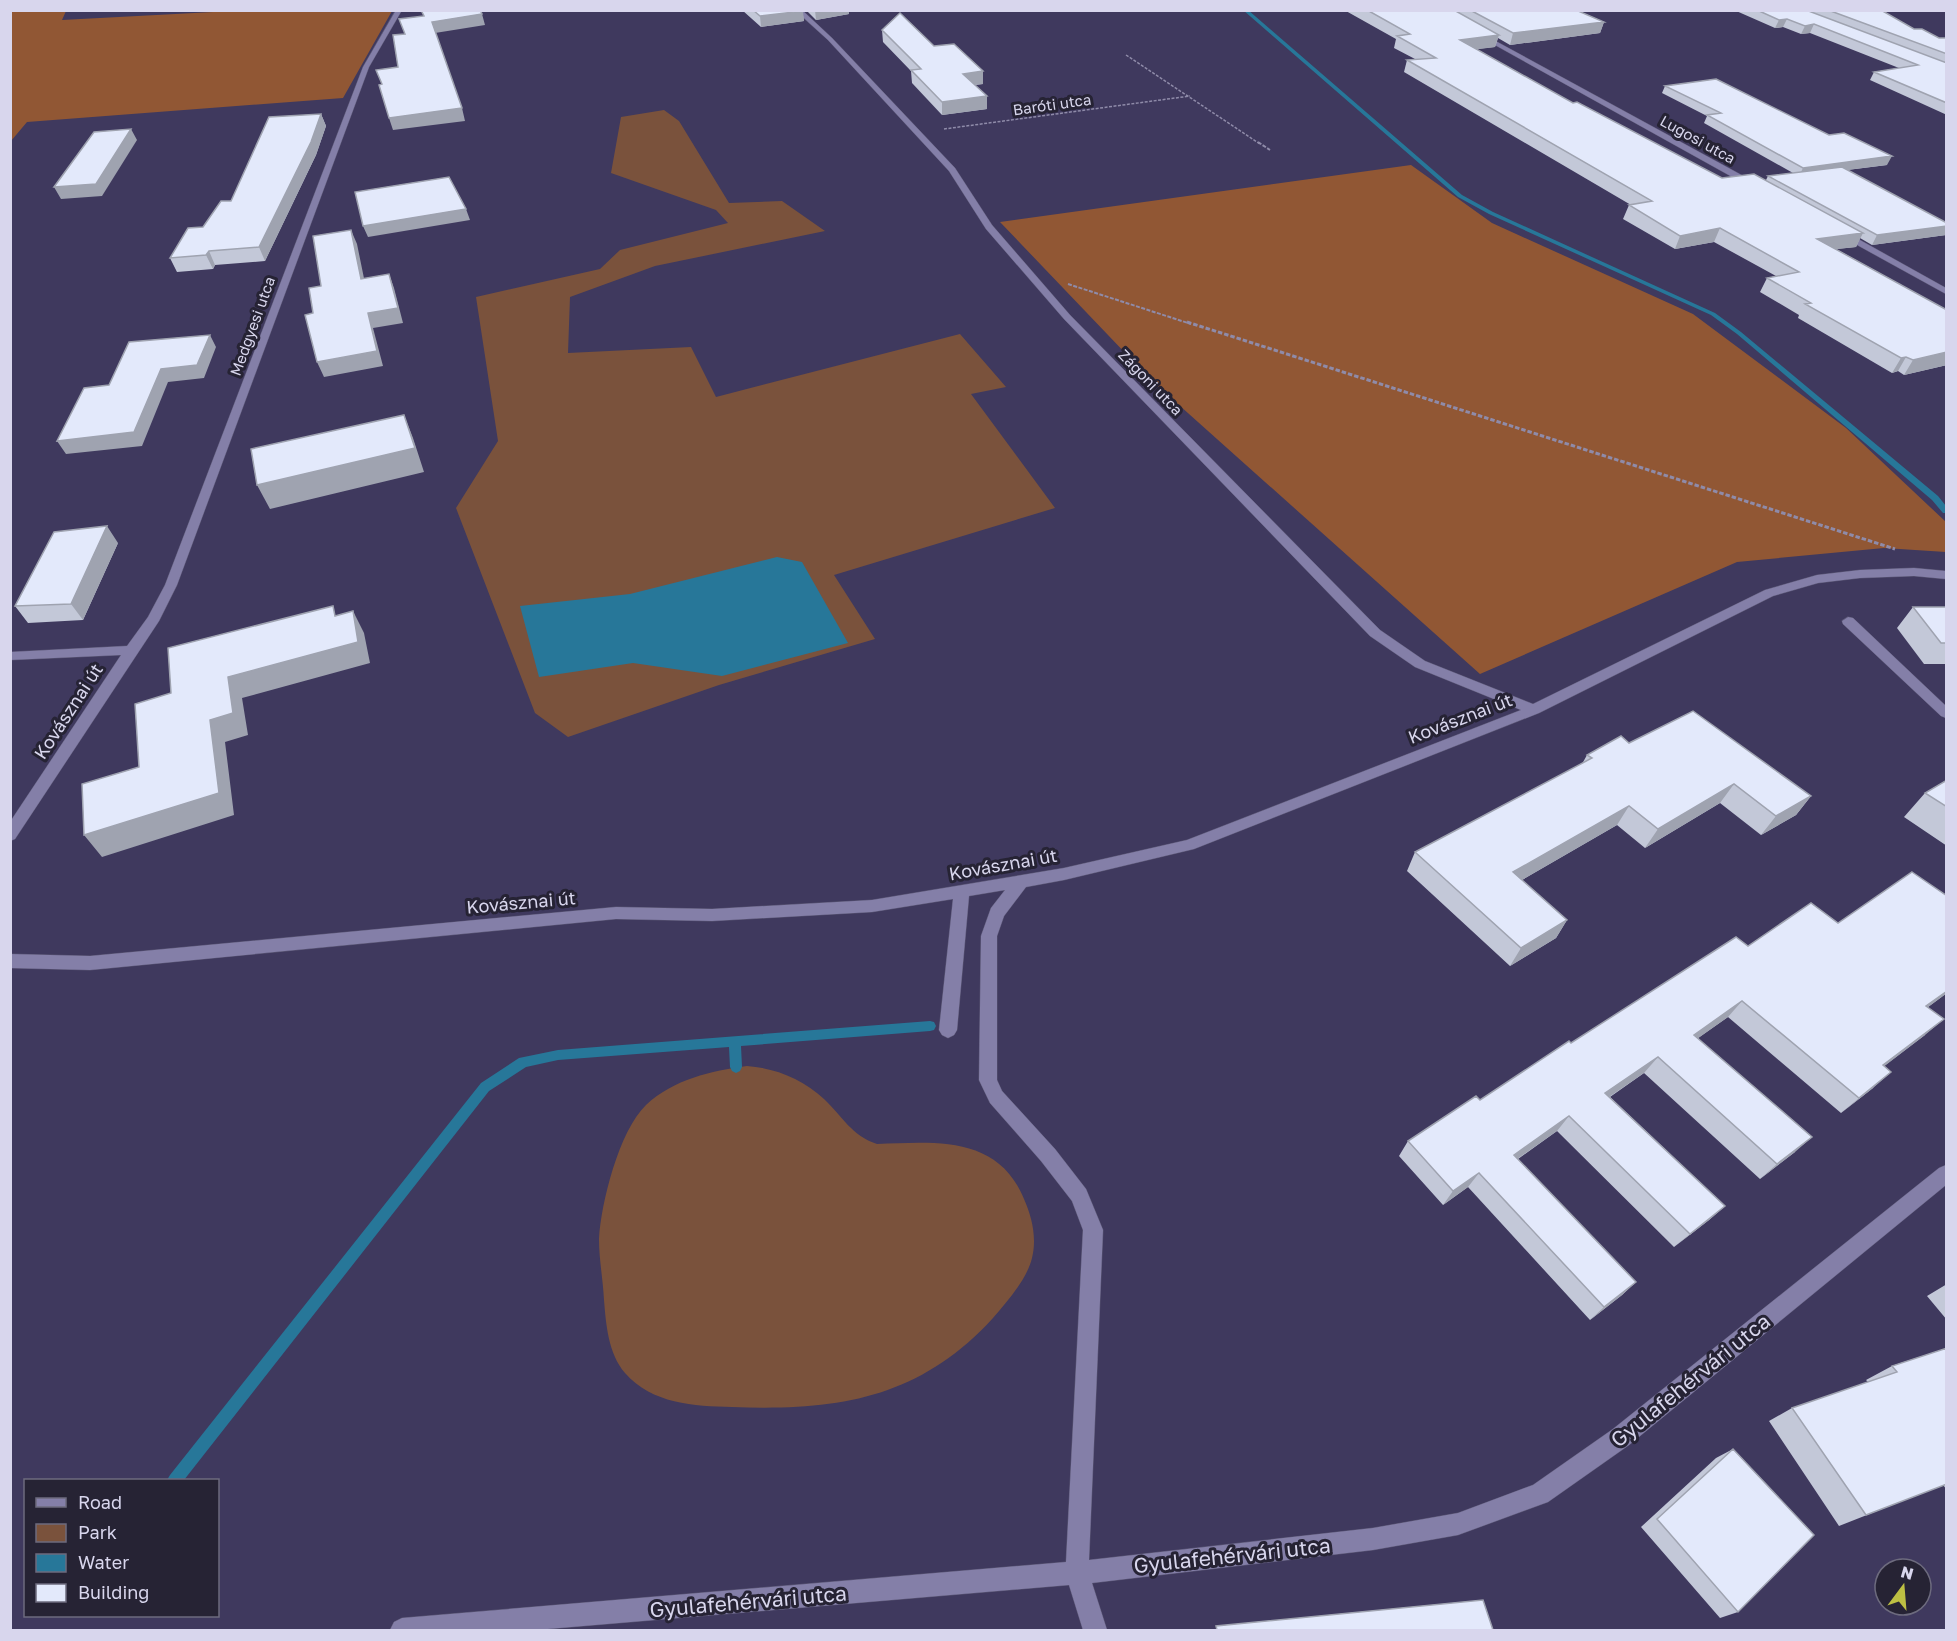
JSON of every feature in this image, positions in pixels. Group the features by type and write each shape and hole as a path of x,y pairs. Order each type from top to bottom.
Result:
{"street":[{"name":"Medgyesi utca","path":"131,650 154,618 171,585 362,77 399,10"},
{"name":"Zágoni utca","path":"798,10 830,39 952,170 989,227 1067,317 1375,633 1420,664 1534,710"},
{"name":"Lugosi utca","path":"1468,28 1759,188"},
{"path":"1832,228 1947,291"},
{"name":"Kovásznai út","path":"10,961 90,963 616,913 712,915 872,906 1064,874 1189,845 1534,710 1769,593 1817,579 1860,574 1914,572 1947,575"},
{"path":"1848,621 1947,713"},
{"name":"Kovásznai út","path":"10,656 131,650"},
{"name":"Kovásznai út","path":"10,835 131,650"},
{"path":"1021,881 998,913 989,936 988,1080 996,1097 1048,1155 1079,1195 1093,1230 1077,1573 1095,1630"},
{"path":"948,1030 962,891"},
{"name":"Gyulafehérvári utca","path":"402,1630 1077,1573 1373,1539 1458,1524 1540,1494 1622,1437 1947,1174"}],"path":[{"path":"1126,55 1269,150"},
{"name":"Baróti utca","path":"916,132 1190,96"},
{"path":"1024,270 1901,551"}],"green space":[{"path":"664,110 679,121 729,203 782,201 825,231 655,266 570,297 568,353 691,347 716,397 960,334 1006,387 971,394 1055,508 834,575 875,639 719,685 568,737 535,713 456,508 498,441 476,297 600,269 620,250 728,223 716,210 611,173 621,117"},
{"path":"747,1066 768,1069 798,1080 824,1099 854,1131 877,1144 921,1143 962,1147 981,1153 998,1163 1013,1178 1027,1206 1033,1228 1032,1258 1026,1274 993,1318 965,1345 936,1367 906,1383 874,1394 841,1402 770,1408 703,1406 674,1401 648,1391 636,1383 619,1365 611,1347 607,1328 599,1239 603,1207 620,1149 636,1117 657,1096 694,1078"}],"shaded area":[{"path":"11,10 66,11 62,20 232,11 392,11 343,98 27,122 11,141"},
{"path":"1411,165 1492,223 1693,314 1846,428 1946,522 1946,552 1884,548 1737,562 1480,674 1151,380 1000,222"}],"water":[{"path":"777,557 802,562 848,643 722,676 633,663 539,677 520,606 630,594"}],"building":[{"path":"421,10 480,10 482,14 432,22 462,108 389,118 379,85 382,84 376,70 398,67 393,35 405,34 399,19 424,16"},
{"path":"753,10 802,10 803,11 760,16"},
{"path":"1367,10 1454,10 1499,35 1460,40 1573,103 1577,102 1722,178 1754,174 1863,233 1817,239 1947,310 1947,352 1913,360 1906,357 1901,358 1805,304 1811,303 1767,278 1799,272 1720,228 1680,236 1629,205 1652,201 1407,60 1436,58 1397,36 1410,34"},
{"path":"1470,10 1576,10 1604,22 1513,33"},
{"path":"1757,10 1806,10 1947,63 1947,103 1874,72 1918,65 1814,24 1805,26 1787,19 1779,20"},
{"path":"1828,10 1881,10 1914,29 1922,29 1939,38 1947,38 1947,54"},
{"path":"900,13 934,46 954,44 983,71 963,74 987,96 942,102 911,70 921,69 882,30"},
{"path":"1716,79 1829,135 1844,133 1892,156 1803,168 1707,115 1721,113 1665,86"},
{"path":"321,114 311,142 259,247 209,251 206,255 170,258 188,228 203,227 221,201 231,201 269,117"},
{"path":"131,129 96,184 54,187 94,132"},
{"path":"1842,167 1947,223 1947,226 1877,235 1768,176"},
{"path":"449,177 466,209 363,226 355,192"},
{"path":"351,230 361,279 389,274 398,308 368,313 377,351 317,362 305,315 313,313 309,288 321,286 313,236"},
{"path":"210,335 197,365 161,369 134,432 57,441 84,388 109,385 129,342"},
{"path":"404,415 415,448 257,485 251,449"},
{"path":"107,526 71,604 15,606 54,532"},
{"path":"333,606 335,616 353,611 358,642 228,677 233,713 210,720 219,793 84,835 82,784 139,767 135,704 171,693 168,648"},
{"path":"1913,607 1947,607 1947,643 1941,643"},
{"path":"1693,711 1811,796 1776,816 1734,784 1658,829 1629,806 1513,872 1567,920 1521,948 1415,852 1592,758 1587,755 1621,736 1629,743"},
{"path":"1947,780 1947,807 1925,793"},
{"path":"1912,872 1947,896 1947,991 1926,1006 1944,1019 1883,1065 1891,1072 1859,1098 1742,1001 1694,1035 1812,1137 1777,1164 1658,1057 1605,1093 1725,1206 1690,1234 1569,1116 1514,1155 1636,1282 1604,1307 1479,1173 1453,1191 1408,1141 1476,1096 1480,1100 1569,1041 1571,1043 1736,937 1748,946 1811,903 1838,923"},
{"path":"1947,1348 1947,1484 1866,1515 1792,1408 1897,1372 1892,1366"},
{"path":"1733,1449 1814,1535 1738,1612 1657,1519"},
{"path":"1483,1600 1493,1630 1217,1630 1216,1626"}],"waterway":[{"path":"1245,10 1460,196 1491,213 1713,314 1739,333 1935,498 1946,511"},
{"path":"735,1041 930,1026"},
{"path":"176,1479 485,1087 523,1062 558,1055 735,1041"},
{"path":"735,1041 736,1067"}]}
